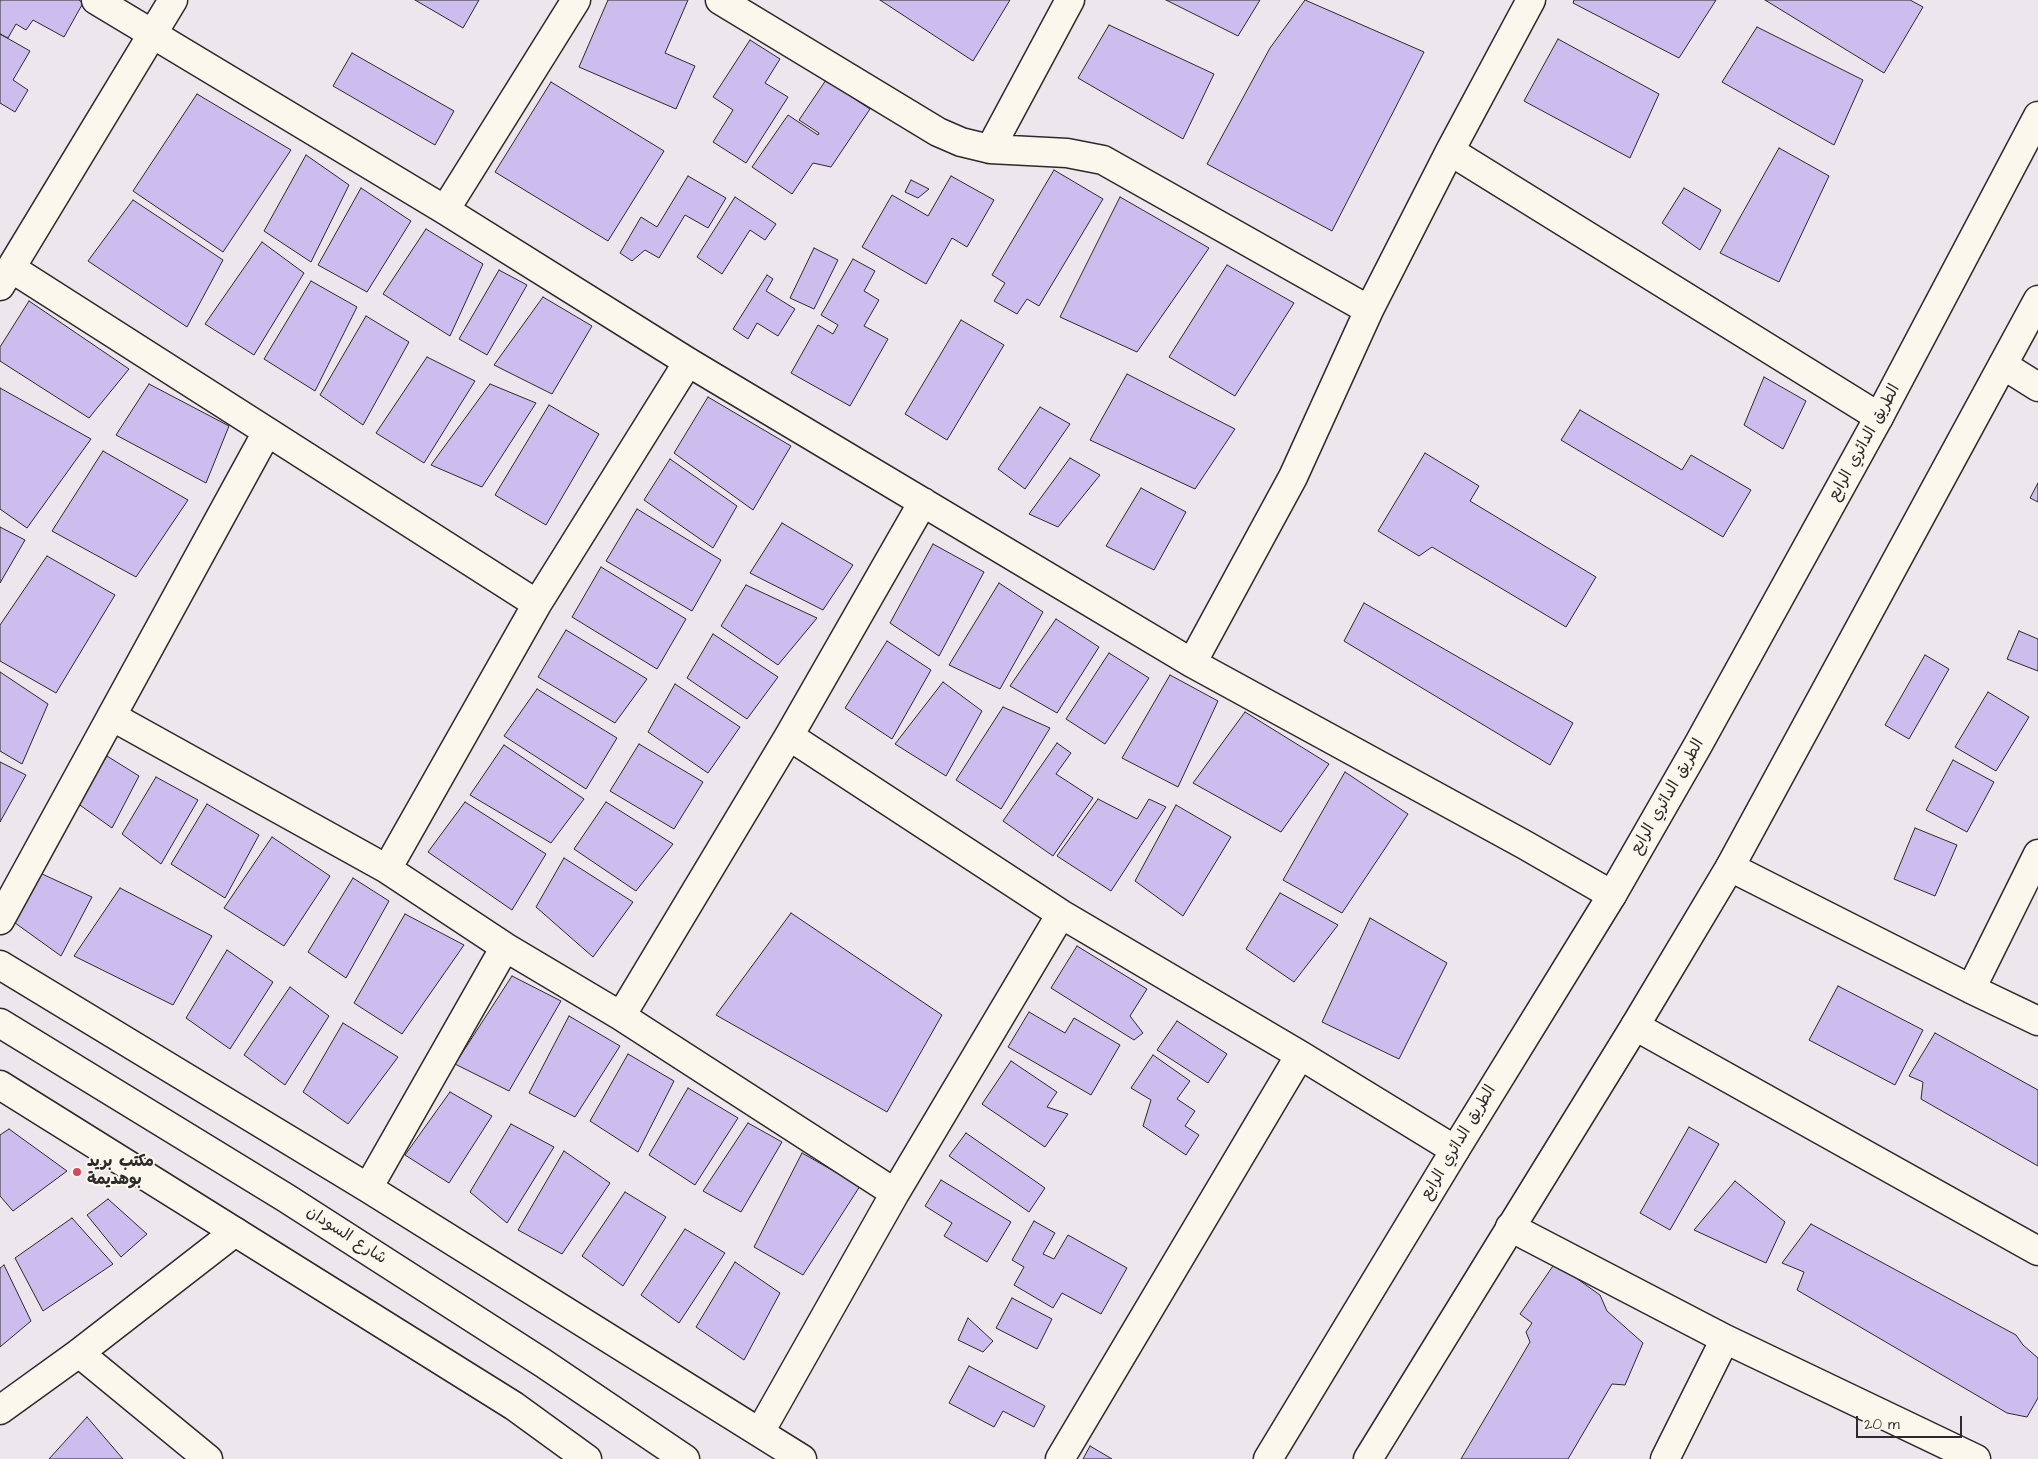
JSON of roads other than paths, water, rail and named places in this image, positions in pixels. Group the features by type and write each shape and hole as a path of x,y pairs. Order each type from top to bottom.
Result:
{"street":[{"path":"96,0 445,210 688,362 1192,663 1525,845 1612,895"},
{"path":"173,0 5,277 267,432 537,604"},
{"path":"445,210 576,0"},
{"path":"720,0 938,132 961,142 990,149 1067,153 1103,160 1369,310"},
{"path":"990,149 1070,0"},
{"path":"1192,663 1293,477 1369,310 1450,151 1531,0"},
{"name":"الطريق الدائري الرابع","path":"1268,1459 1612,895 1698,745 1879,417 2038,116"},
{"path":"1450,151 1879,417"},
{"path":"1368,1459 1635,1026 1730,867 2038,300"},
{"path":"386,870 537,604 688,362"},
{"path":"2003,365 2038,387"},
{"path":"0,920 267,432"},
{"path":"621,1016 789,736 923,502"},
{"path":"112,716 386,870 505,947 621,1016 895,1193"},
{"path":"789,736 1061,914 1300,1055 1455,1150"},
{"path":"1971,989 2038,854"},
{"path":"1730,867 1971,989 2038,1020"},
{"path":"760,1432 895,1193 1061,914"},
{"path":"368,1188 505,947"},
{"path":"0,965 368,1188 802,1459"},
{"name":"شارع السودان","path":"0,1023 286,1198 543,1363 686,1459"},
{"path":"1635,1026 2038,1251"},
{"path":"1060,1459 1300,1055"},
{"path":"3,1090 514,1406 587,1459"},
{"path":"1510,1227 1726,1339 1976,1459"},
{"path":"0,1410 79,1353 235,1232"},
{"path":"1665,1459 1726,1339"},
{"path":"79,1353 208,1459"}],"place":[{"name":"مكتب بريد بوهديمة","path":"77,1172"}]}
